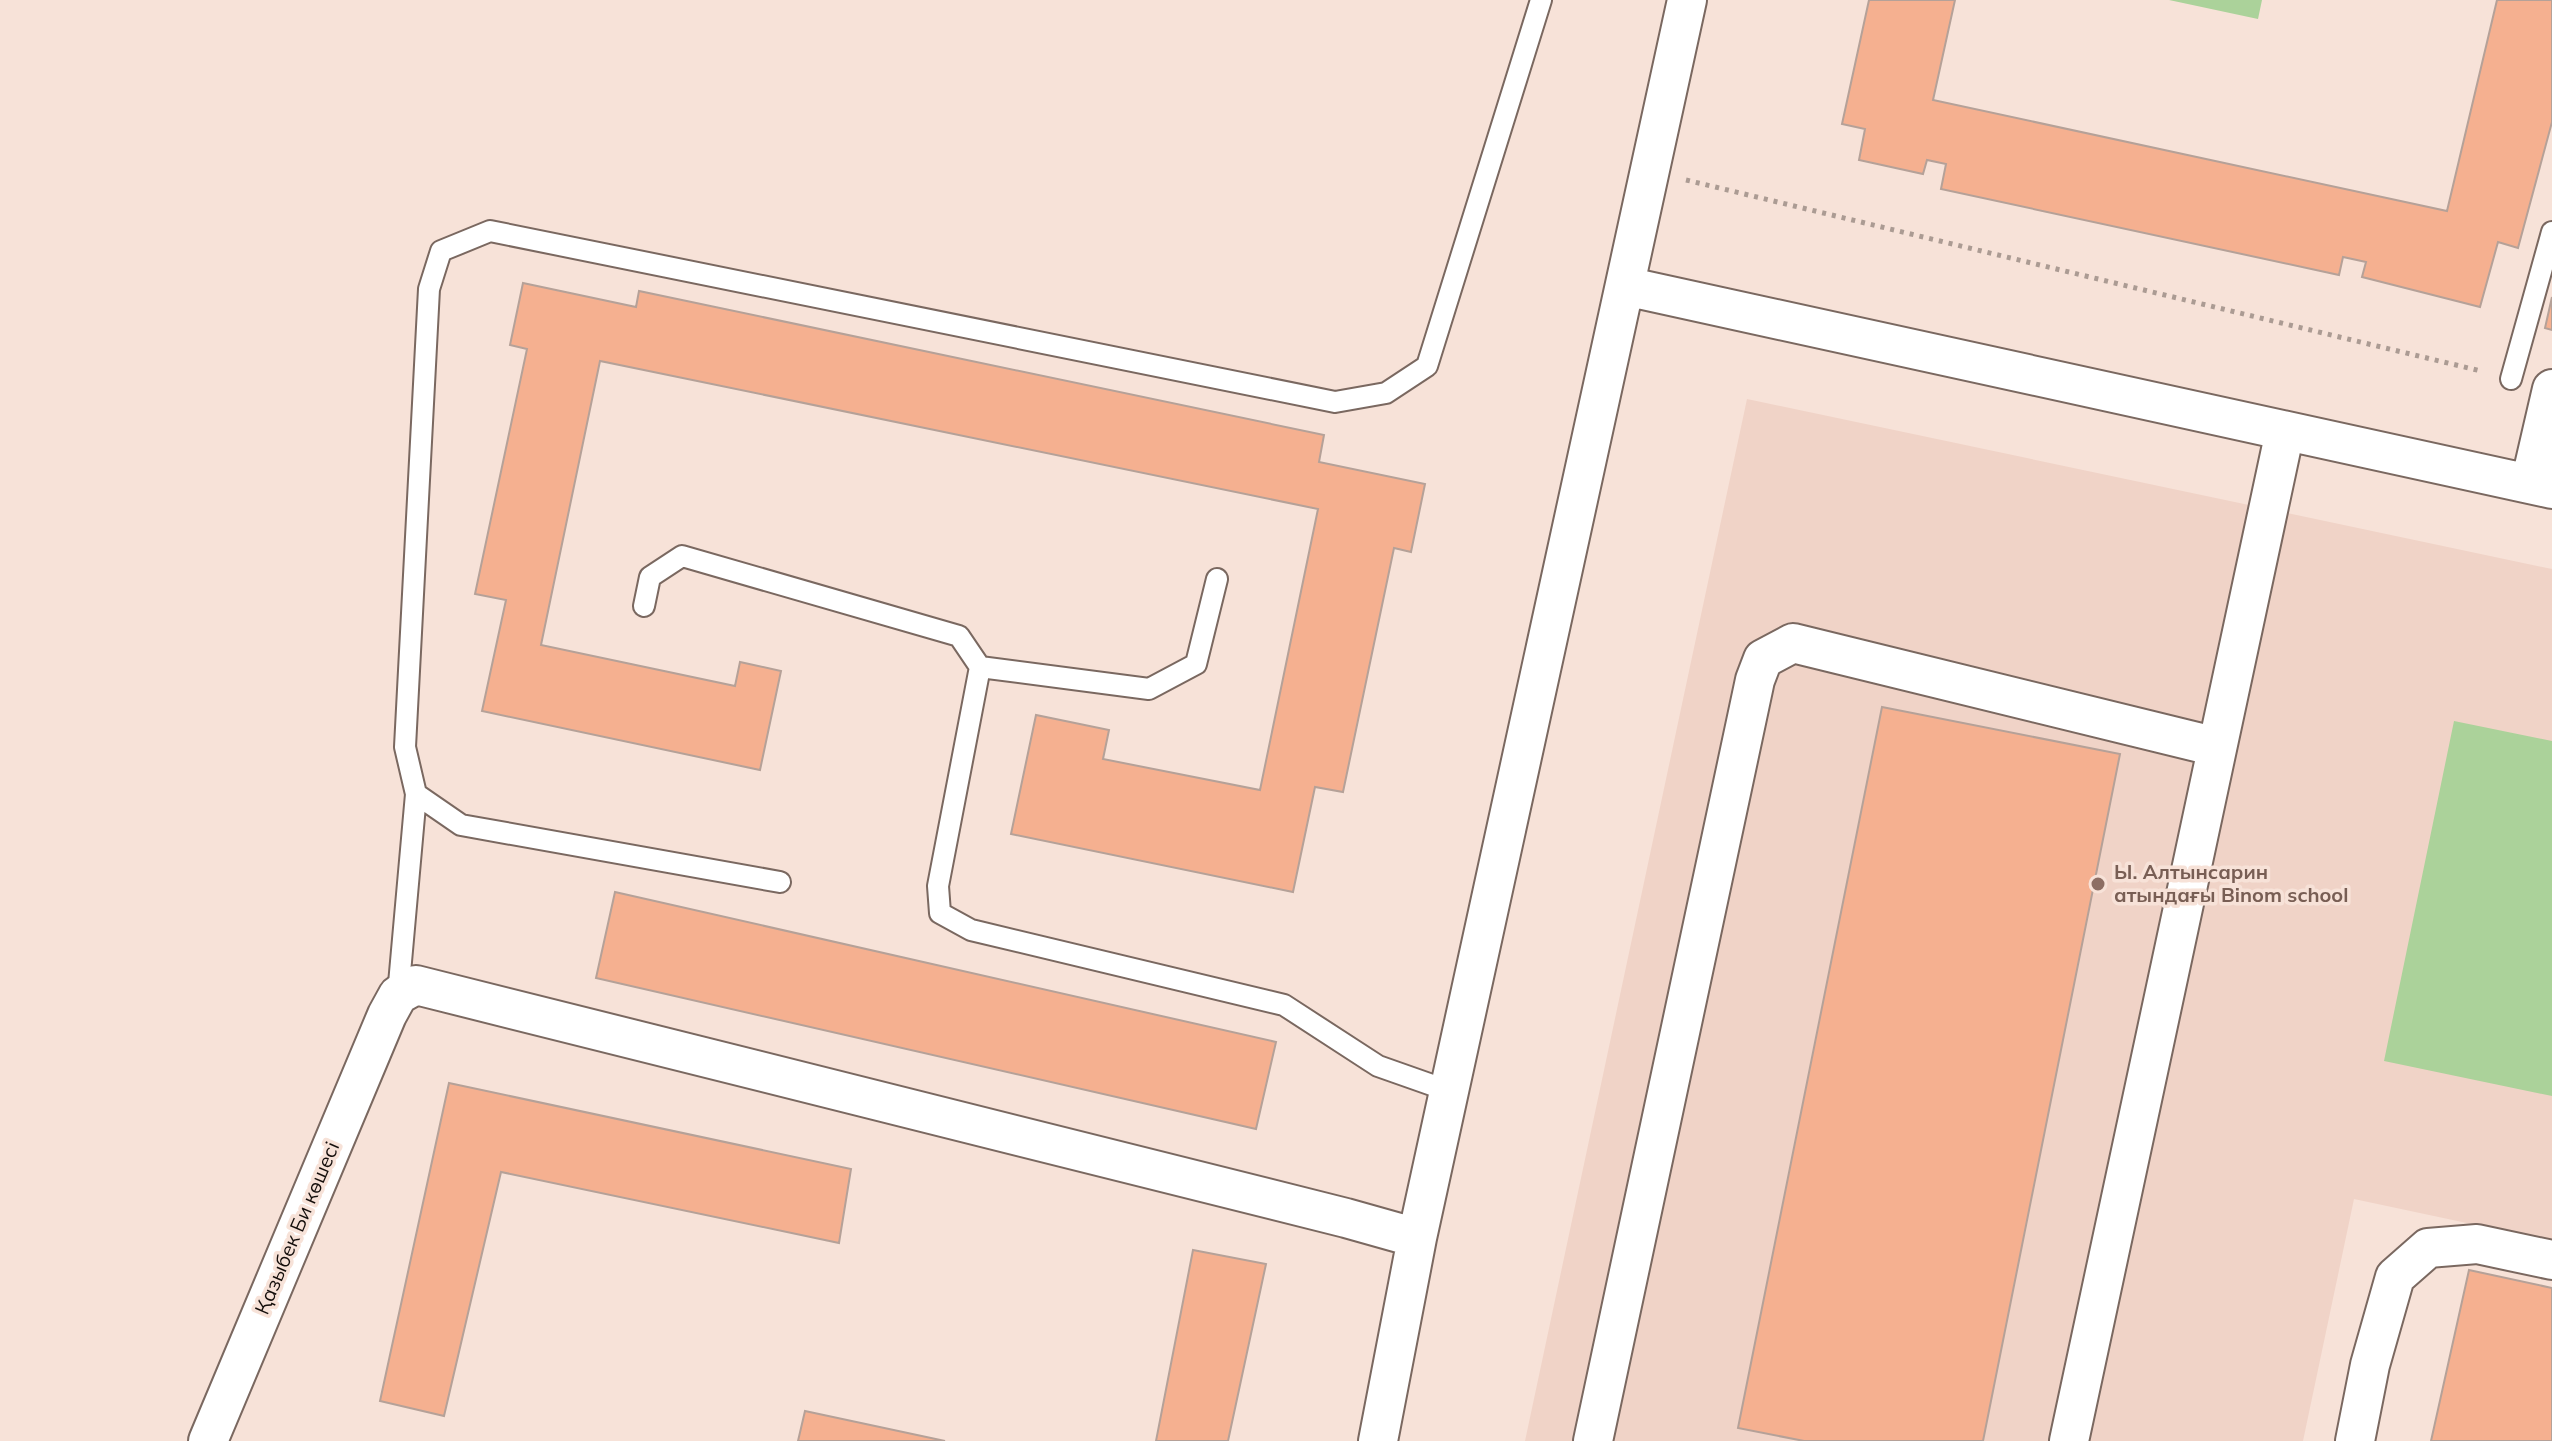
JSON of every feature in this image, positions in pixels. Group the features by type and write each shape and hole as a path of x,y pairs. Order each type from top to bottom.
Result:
{"street":[{"path":"1378,1441 1417,1238 1687,0"},
{"path":"1625,286 2541,487 2552,389"},
{"path":"2069,1441 2285,431"},
{"path":"1593,1441 1755,680 1763,659 1793,643 2217,747"},
{"path":"392,1005 416,985 1417,1238"},
{"name":"Қазыбек Би көшесі","path":"208,1441 392,1005"},
{"path":"2355,1441 2370,1365 2395,1277 2428,1248 2477,1244 2552,1260"}],"lane":[{"path":"392,1005 416,794 405,747 429,289 441,251 490,231 1335,402 1386,393 1427,366 1541,0"},
{"path":"2511,379 2552,232"},
{"path":"644,606 650,577 682,556 959,636 980,667 938,886 940,913 971,930 1284,1005 1378,1066 1449,1091"},
{"path":"980,667 1149,689 1196,664 1217,579"},
{"path":"416,794 461,825 780,882"}],"path":[{"path":"1650,172 2511,379"}],"shaded area":[{"name":"Ы. Алтынсарин атындағы Binom school","path":"1747,399 2552,569 2552,1241 2354,1199 2303,1441 1525,1441"}],"green space":[{"path":"2169,0 2262,0 2258,19"},
{"path":"2454,721 2552,741 2552,1096 2384,1061"}],"building":[{"path":"1869,0 1955,0 1933,100 2447,211 2497,0 2552,0 2552,122 2518,248 2498,242 2480,307 2362,277 2366,262 2343,257 2339,275 1941,189 1946,164 1927,160 1923,174 1859,160 1865,129 1842,124"},
{"path":"523,283 636,307 639,291 1324,435 1319,462 1425,484 1411,552 1394,548 1343,792 1315,787 1293,892 1011,834 1036,715 1109,730 1103,759 1260,790 1318,509 600,361 541,645 735,686 740,662 781,671 760,770 482,711 506,600 475,594 527,349 510,345"},
{"path":"2552,297 2552,330 2545,328"},
{"path":"1882,707 2120,754 1983,1441 1804,1441 1738,1428"},
{"path":"615,892 1276,1042 1256,1129 596,978"},
{"path":"449,1083 851,1169 839,1243 501,1172 444,1416 380,1401"},
{"path":"1193,1250 1266,1264 1228,1441 1156,1441"},
{"path":"2469,1270 2552,1288 2552,1441 2431,1441"},
{"path":"805,1411 945,1441 798,1441"}],"place":[{"name":"Ы. Алтынсарин атындағы Binom school","path":"2098,884"}]}
